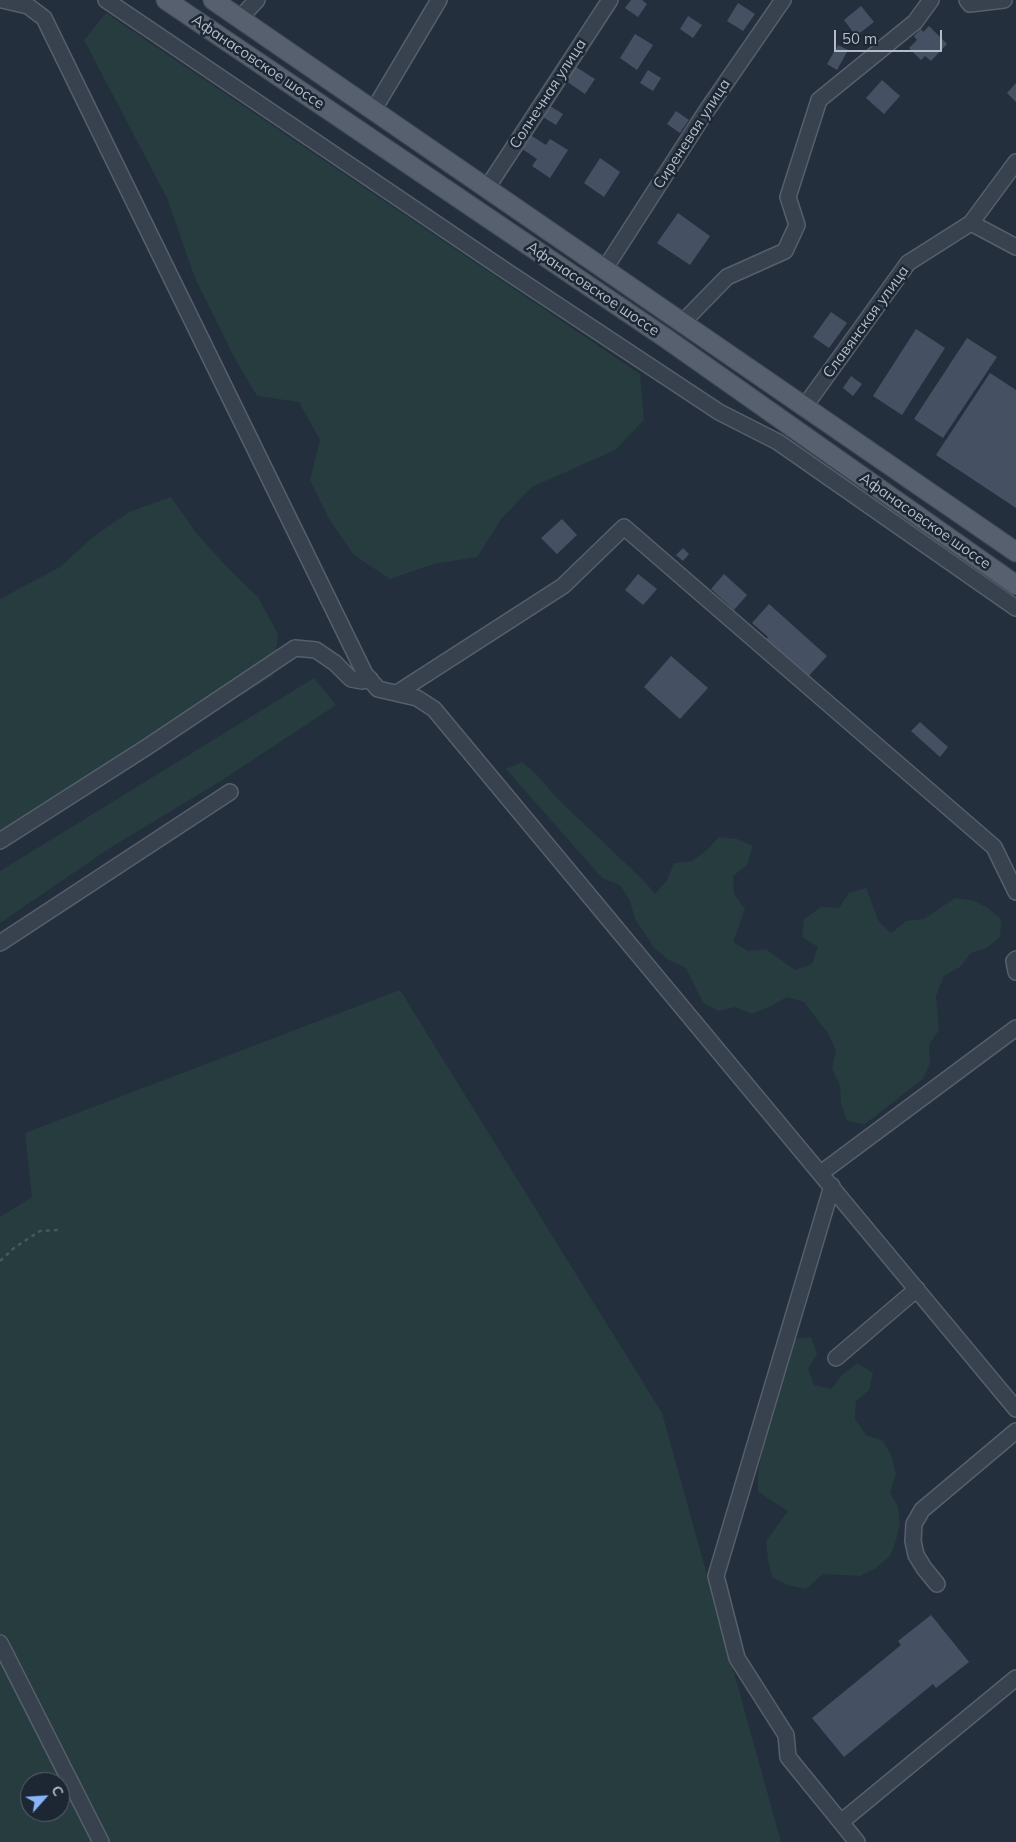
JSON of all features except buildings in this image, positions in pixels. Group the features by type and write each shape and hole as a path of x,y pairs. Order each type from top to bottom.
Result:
{"main road":[{"name":"Афанасовское шоссе","path":"166,0 667,339 1016,585"},
{"name":"Афанасовское шоссе","path":"213,0 1016,552"}],"street":[{"path":"2,0 28,6 44,18 360,665 370,679 378,688 417,698 434,709 1016,1409"},
{"path":"106,0 506,271 719,412 778,442 1016,608"},
{"path":"240,18 257,0"},
{"path":"373,111 439,0"},
{"name":"Солнечная улица","path":"487,188 610,0"},
{"name":"Сиреневая улица","path":"604,270 706,110 783,0"},
{"path":"683,322 727,277 785,251 797,225 788,198 819,100 915,22 931,0"},
{"path":"968,0 970,4 1004,0"},
{"name":"Славянская улица","path":"805,406 908,263 971,223 1016,162"},
{"path":"971,223 1016,248"},
{"path":"396,693 563,586 624,527 994,847 1016,892"},
{"path":"0,841 147,747 295,648 316,650 351,679 362,681 370,679"},
{"path":"0,943 230,792"},
{"path":"1016,959 1014,961 1016,972"},
{"path":"821,1173 1016,1028"},
{"path":"832,1186 716,1576 737,1658 786,1735 788,1757 857,1842"},
{"path":"836,1358 917,1289"},
{"path":"937,1584 916,1556 913,1541 914,1524 922,1510 1016,1432"},
{"path":"0,1643 101,1842"},
{"path":"841,1822 1016,1678"}],"path":[{"path":"0,1261 14,1248 40,1231 58,1230"}],"green space":[{"path":"106,13 640,374 644,420 615,450 532,487 502,518 477,557 434,564 390,579 354,555 329,519 310,480 320,440 299,402 257,396 234,357 195,278 167,198 84,40"},
{"path":"171,497 197,534 258,597 278,634 273,676 38,818 0,834 0,599 60,567 93,537 129,512"},
{"path":"314,678 336,705 224,779 110,848 0,923 0,871"},
{"path":"522,762 655,894 667,880 674,863 692,861 707,850 719,837 737,839 753,846 747,865 733,876 734,894 745,909 733,942 748,951 766,949 795,970 812,964 818,947 802,937 804,919 821,907 839,908 849,893 866,888 879,922 891,933 906,921 924,919 955,898 972,900 988,908 1001,919 1000,937 987,948 971,953 960,967 944,976 936,996 939,1030 929,1045 930,1063 923,1079 865,1124 847,1121 841,1103 840,1085 832,1069 836,1050 827,1032 804,1002 787,997 752,1014 735,1007 719,1011 703,1003 686,968 669,960 655,949 635,919 630,901 620,885 602,878 506,769"},
{"path":"400,990 662,1413 781,1842 0,1842 0,1217 32,1197 25,1133"},
{"path":"811,1337 817,1354 808,1369 814,1385 831,1389 842,1375 857,1363 873,1373 869,1390 856,1401 855,1419 866,1435 883,1441 892,1457 896,1474 890,1492 898,1507 900,1524 890,1556 876,1568 860,1576 823,1574 806,1589 788,1585 772,1577 766,1541 788,1511 758,1492 758,1473 765,1437 793,1339"}]}
